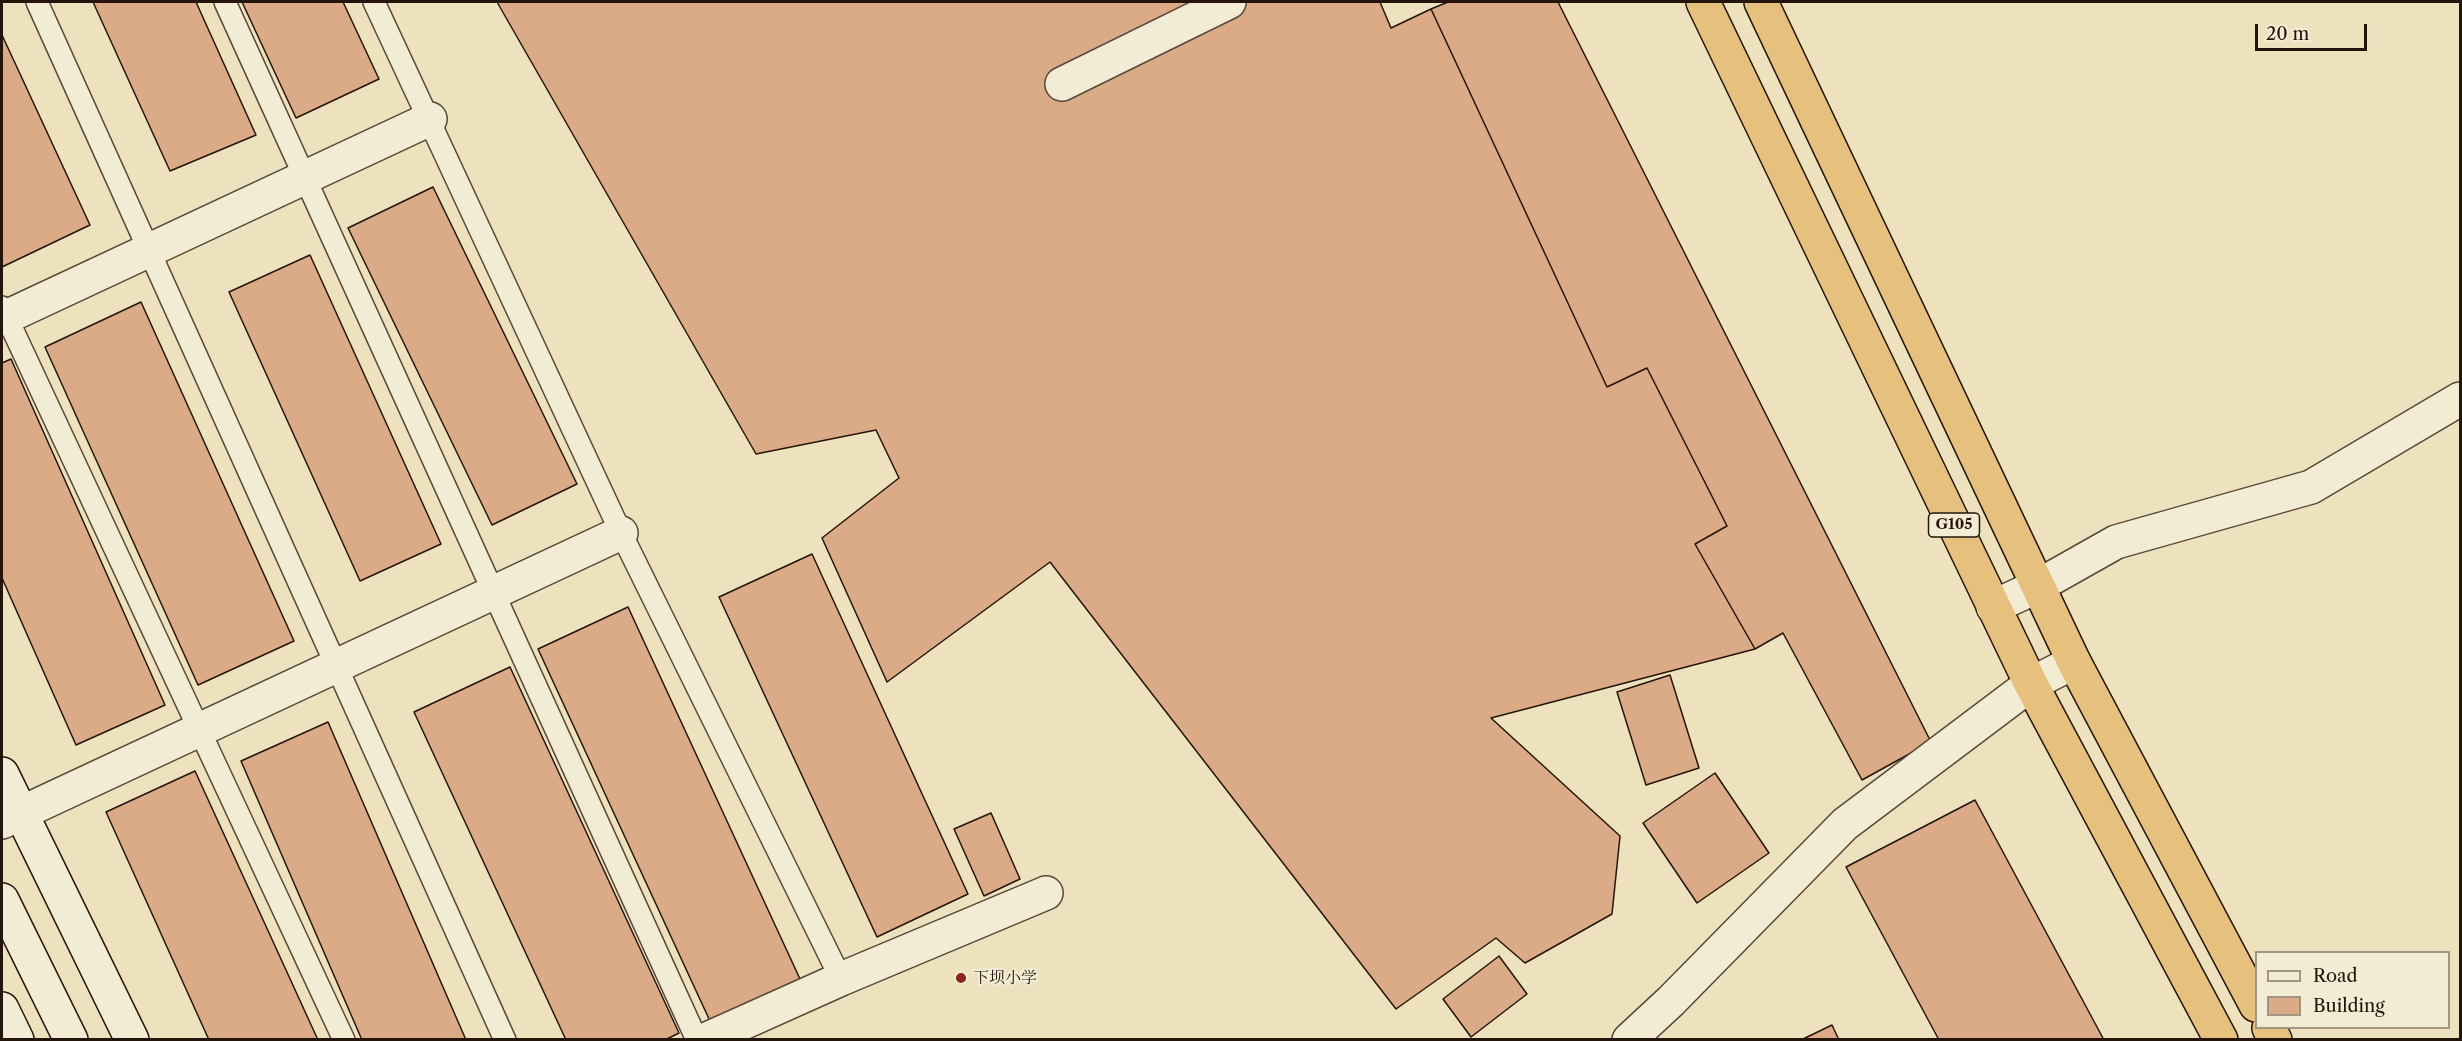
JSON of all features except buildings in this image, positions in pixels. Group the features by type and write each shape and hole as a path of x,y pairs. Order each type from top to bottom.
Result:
{"highway":[{"name":"G105","path":"1702,2 2031,684 2221,1040"},
{"name":"G105","path":"1761,2 2074,662 2255,1003"}],"street":[{"path":"1062,84 1229,2"},
{"path":"3,314 149,250 430,119"},
{"path":"1993,607 2038,586 2116,542 2311,487 2460,399"},
{"path":"11,818 621,533"},
{"path":"1629,1040 1845,824 2031,684 2074,662"},
{"path":"2,774 11,818 132,1040"},
{"path":"705,1040 841,979 1046,893"},
{"path":"2,900 71,1040"},
{"path":"2,1008 17,1040"}],"lane":[{"path":"37,2 505,1040"},
{"path":"225,2 697,1040"},
{"path":"374,2 621,533 841,979"},
{"path":"3,314 344,1040"}],"place":[{"name":"下坝小学","path":"961,978"}]}
